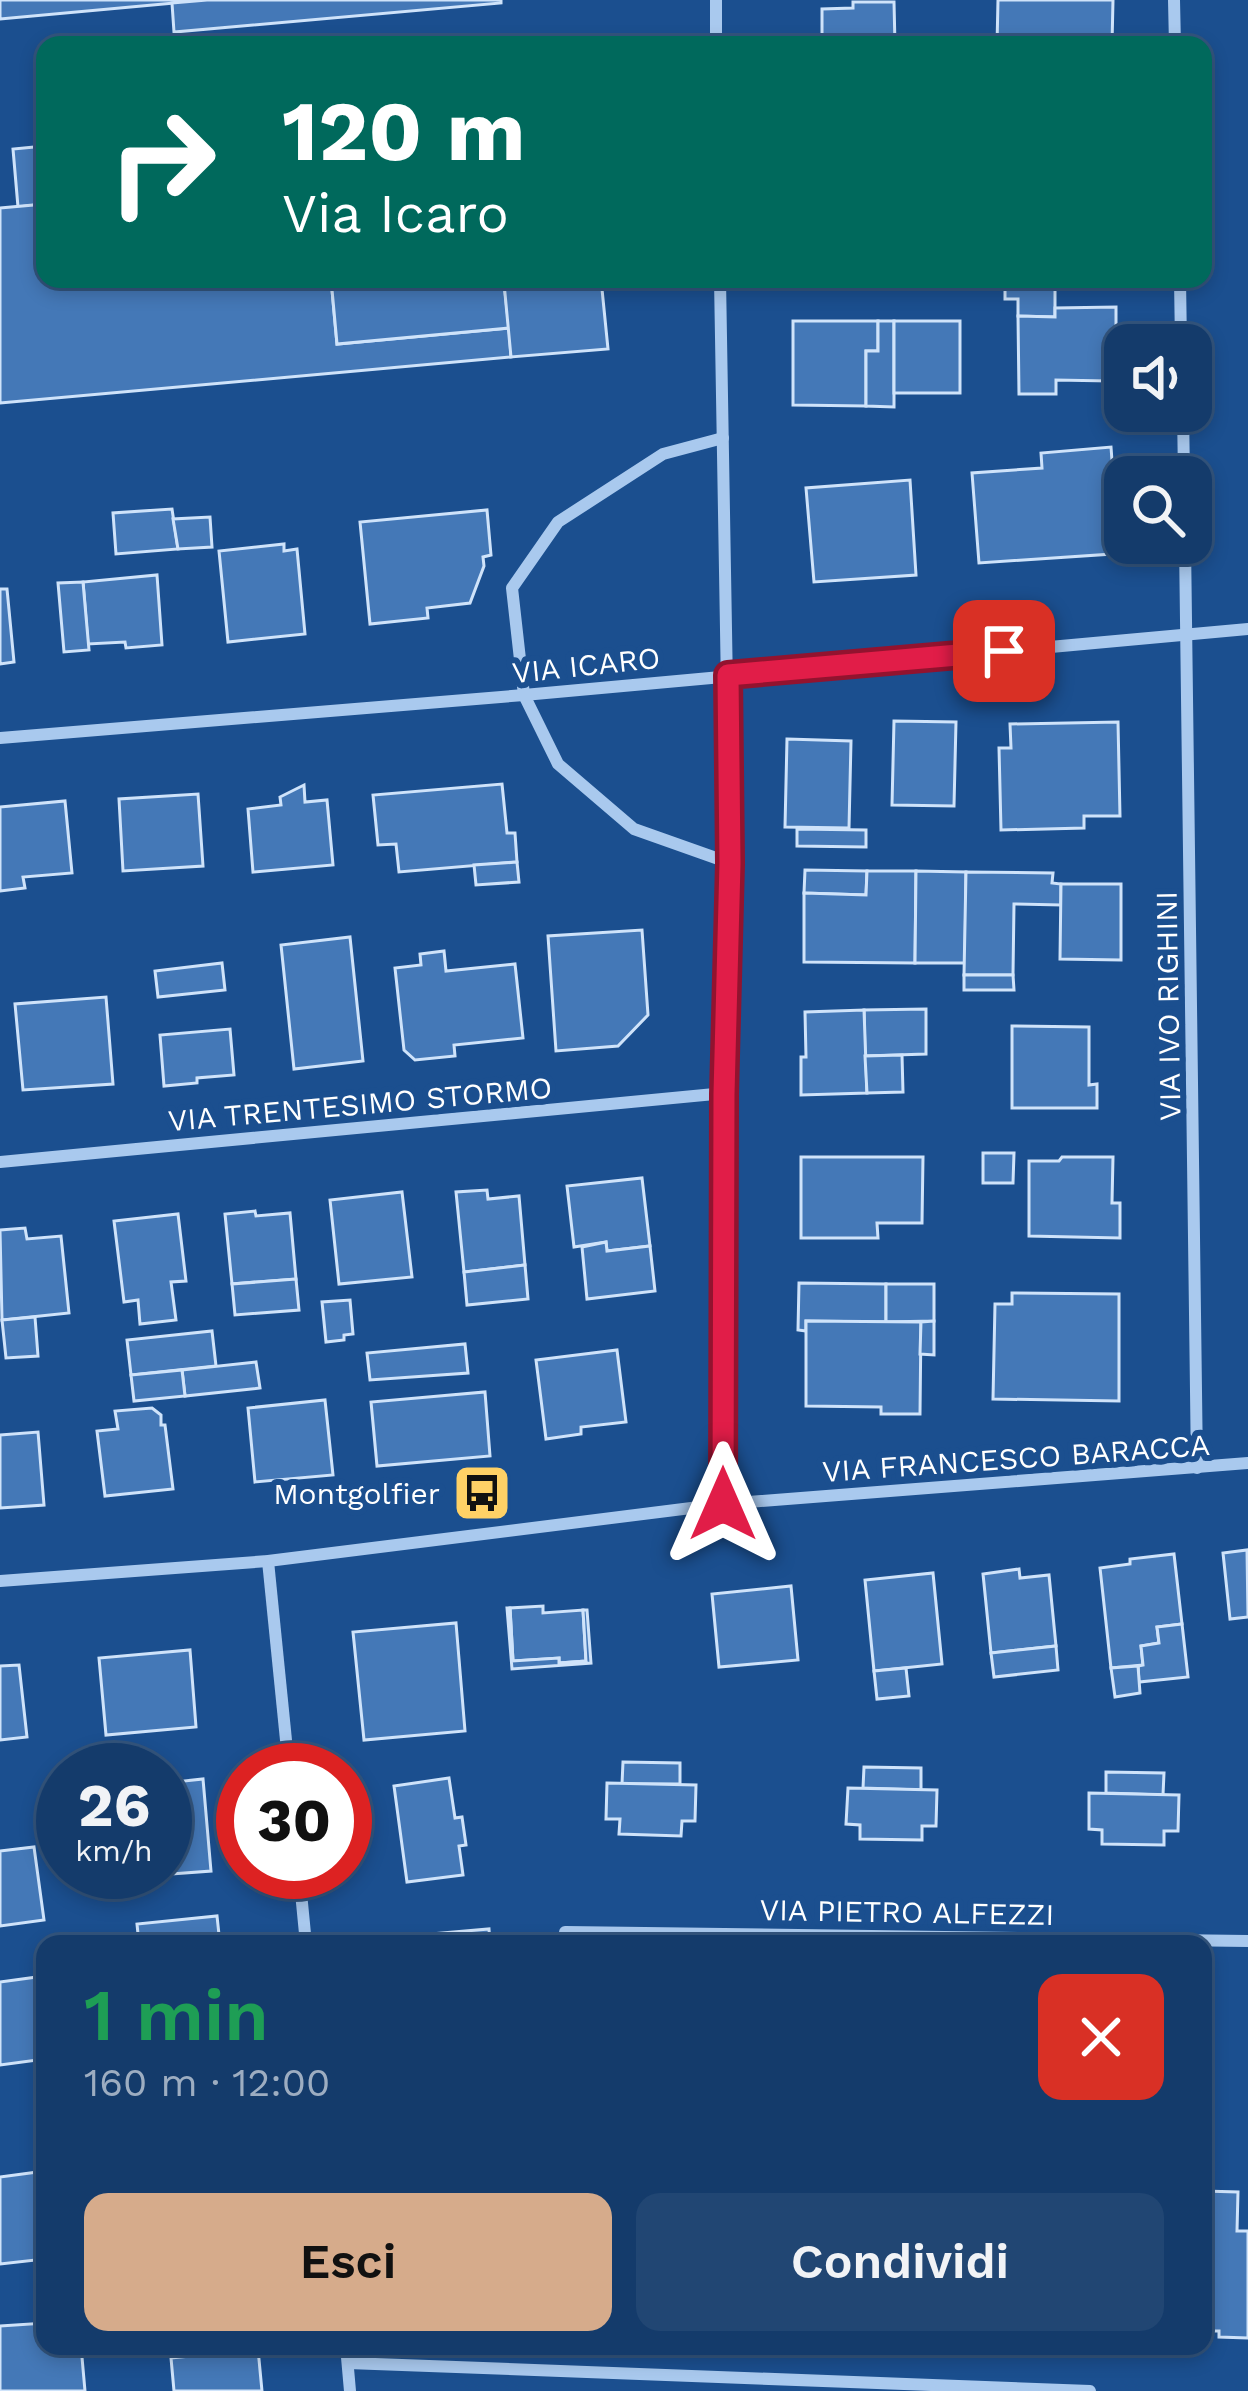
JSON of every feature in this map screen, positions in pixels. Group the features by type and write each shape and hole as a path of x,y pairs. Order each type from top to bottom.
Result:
{"street":[{"path":"716,0 716,36"},
{"path":"1174,0 1175,36"},
{"path":"720,288 730,863 723,1504"},
{"path":"1180,288 1181,324"},
{"path":"723,438 663,454 558,522 512,588 524,695 558,764 634,830 730,863"},
{"name":"VIA IVO RIGHINI","path":"1185,564 1197,1468"},
{"name":"VIA ICARO","path":"0,738 1248,629"},
{"name":"VIA TRENTESIMO STORMO","path":"0,1162 724,1094"},
{"name":"VIA FRANCESCO BARACCA","path":"0,1581 268,1561 723,1504 1248,1463"},
{"path":"268,1561 286,1743"},
{"path":"302,1899 305,1935"},
{"name":"VIA PIETRO ALFEZZI","path":"566,1932 793,1935"},
{"name":"VIA PIETRO ALFEZZI","path":"1212,1941 1248,1941"},
{"path":"347,2355 350,2391"},
{"path":"348,2363 1090,2391"}],"building":[{"path":"0,0 207,0 0,19"},
{"path":"998,0 1113,0 1112,36 997,36"},
{"path":"853,2 894,2 895,36 822,36 822,9 853,8"},
{"path":"172,3 501,3 174,32"},
{"path":"36,147 36,205 18,207 13,149"},
{"path":"36,205 36,288 332,288 337,344 509,328 511,357 0,403 0,208"},
{"path":"332,288 505,288 509,328 337,344"},
{"path":"504,288 602,288 608,349 511,357"},
{"path":"1005,288 1055,288 1055,317 1018,316 1018,299 1005,299"},
{"path":"1116,307 1116,324 1104,324 1104,381 1056,380 1056,394 1019,394 1018,316 1055,317 1055,308"},
{"path":"793,321 878,321 878,351 866,351 866,406 793,405"},
{"path":"878,321 894,321 894,407 866,406 866,351 878,351"},
{"path":"894,321 960,321 960,393 894,393"},
{"path":"1111,447 1112,456 1104,456 1104,555 979,563 972,473 1042,468 1041,453"},
{"path":"910,480 916,575 814,582 806,488"},
{"path":"172,509 178,549 116,554 113,513"},
{"path":"487,510 491,555 483,557 470,603 427,608 428,618 370,624 360,522"},
{"path":"210,517 212,547 178,549 173,519"},
{"path":"284,544 284,551 297,549 305,634 228,642 219,551"},
{"path":"157,575 162,645 88,644 83,582"},
{"path":"83,582 89,650 64,652 58,583"},
{"path":"0,589 7,589 14,662 0,664"},
{"path":"894,721 956,722 954,806 892,805"},
{"path":"1118,722 1120,816 1084,816 1084,828 1001,830 999,748 1011,748 1010,724"},
{"path":"787,739 851,741 849,828 785,827"},
{"path":"502,784 507,833 515,833 517,862 399,872 396,844 378,845 373,795"},
{"path":"304,785 305,802 327,800 333,865 253,872 248,809 281,805 280,797"},
{"path":"198,794 203,866 123,871 119,799"},
{"path":"65,801 72,873 23,877 25,888 0,891 0,807"},
{"path":"797,829 866,830 866,847 797,846"},
{"path":"517,862 519,882 476,885 474,865"},
{"path":"805,870 867,871 866,895 804,893"},
{"path":"867,871 916,871 915,963 804,962 804,893 866,895"},
{"path":"916,871 966,872 965,963 915,963"},
{"path":"966,872 1053,873 1052,883 1061,884 1061,905 1014,904 1013,975 964,975"},
{"path":"1061,884 1121,884 1121,960 1060,959"},
{"path":"642,930 648,1015 618,1046 556,1051 548,936"},
{"path":"350,937 363,1061 294,1069 281,945"},
{"path":"444,951 446,971 515,964 523,1038 454,1045 455,1056 415,1060 404,1050 395,968 421,965 420,954"},
{"path":"222,963 225,990 158,997 155,971"},
{"path":"964,975 1013,975 1014,990 964,990"},
{"path":"106,997 113,1084 23,1090 15,1004"},
{"path":"926,1009 926,1054 865,1056 864,1010"},
{"path":"864,1010 867,1093 801,1095 805,1012"},
{"path":"1012,1026 1089,1027 1089,1085 1097,1084 1097,1108 1012,1108"},
{"path":"230,1029 234,1075 164,1086 160,1035"},
{"path":"902,1055 903,1092 867,1093 865,1056"},
{"path":"983,1153 1014,1153 1013,1183 983,1183"},
{"path":"801,1157 923,1157 922,1223 877,1223 878,1238 801,1238"},
{"path":"1062,1157 1113,1157 1112,1203 1120,1203 1120,1238 1029,1236 1029,1161 1059,1161"},
{"path":"642,1178 650,1246 607,1251 606,1242 574,1247 567,1186"},
{"path":"487,1190 488,1199 519,1196 525,1265 464,1272 456,1192"},
{"path":"402,1192 412,1277 339,1284 330,1200"},
{"path":"255,1211 256,1216 290,1213 296,1279 232,1284 225,1214"},
{"path":"178,1214 186,1281 171,1282 176,1320 140,1324 138,1300 124,1302 114,1221"},
{"path":"25,1228 27,1239 61,1236 69,1313 2,1320 0,1230"},
{"path":"606,1242 607,1251 650,1246 655,1291 587,1299 582,1247"},
{"path":"525,1265 528,1299 467,1305 464,1272"},
{"path":"296,1279 299,1310 235,1315 232,1284"},
{"path":"799,1283 886,1284 886,1322 806,1321 806,1331 798,1330"},
{"path":"886,1284 934,1284 934,1321 886,1322"},
{"path":"1012,1293 1119,1294 1119,1401 993,1399 995,1304 1012,1304"},
{"path":"350,1300 353,1334 326,1342 322,1302"},
{"path":"35,1317 38,1356 6,1358 2,1320"},
{"path":"806,1321 921,1322 920,1414 881,1414 881,1407 806,1406"},
{"path":"934,1321 934,1355 920,1354 921,1322"},
{"path":"212,1331 216,1366 131,1375 127,1340"},
{"path":"465,1344 468,1373 370,1380 367,1353"},
{"path":"617,1350 626,1422 581,1427 581,1434 546,1439 536,1360"},
{"path":"256,1362 260,1388 185,1396 182,1370"},
{"path":"182,1370 185,1396 134,1401 131,1375"},
{"path":"485,1392 490,1456 377,1466 371,1402"},
{"path":"325,1400 333,1475 255,1482 248,1408"},
{"path":"152,1408 165,1425 173,1489 105,1496 97,1431 118,1429 115,1411"},
{"path":"38,1432 44,1505 0,1508 0,1435"},
{"path":"1247,1550 1248,1617 1230,1619 1223,1553"},
{"path":"1174,1554 1182,1624 1157,1627 1159,1643 1141,1646 1143,1665 1111,1668 1100,1568"},
{"path":"1019,1569 1020,1578 1049,1575 1056,1646 991,1653 983,1574"},
{"path":"933,1573 942,1664 874,1671 865,1580"},
{"path":"791,1586 798,1660 719,1667 712,1594"},
{"path":"543,1606 543,1613 583,1610 586,1661 513,1661 510,1608"},
{"path":"507,1608 513,1661 559,1658 559,1663 586,1661 583,1610 587,1610 591,1663 512,1669"},
{"path":"456,1623 465,1731 364,1740 353,1632"},
{"path":"1182,1624 1188,1677 1139,1682 1141,1646 1159,1643 1157,1627"},
{"path":"1056,1646 1058,1670 994,1677 991,1653"},
{"path":"190,1650 196,1727 106,1735 99,1658"},
{"path":"19,1665 27,1737 0,1740 0,1666"},
{"path":"1138,1666 1140,1693 1115,1697 1111,1668"},
{"path":"906,1668 909,1696 877,1699 874,1671"},
{"path":"623,1762 680,1763 680,1784 622,1784"},
{"path":"864,1767 921,1768 921,1790 863,1788"},
{"path":"1106,1772 1164,1773 1163,1795 1106,1793"},
{"path":"449,1778 455,1818 462,1817 463,1875 407,1882 394,1786"},
{"path":"203,1779 211,1871 192,1872 192,1780"},
{"path":"607,1783 696,1785 695,1821 682,1821 681,1836 619,1834 620,1819 606,1819"},
{"path":"848,1788 937,1790 936,1826 922,1826 922,1840 860,1839 860,1825 846,1824"},
{"path":"1089,1793 1179,1795 1178,1831 1164,1831 1164,1845 1102,1844 1102,1830 1089,1829"},
{"path":"34,1847 36,1899 41,1899 44,1920 0,1926 0,1851"},
{"path":"217,1916 219,1935 138,1935 137,1924"},
{"path":"489,1929 489,1935 419,1935"},
{"path":"36,1977 36,2060 0,2065 0,1982"},
{"path":"36,2172 36,2260 0,2264 0,2177"},
{"path":"1212,2191 1238,2192 1237,2231 1248,2231 1248,2338 1219,2337 1219,2331 1212,2331"},
{"path":"36,2324 36,2355 82,2355 85,2391 0,2391 0,2326"},
{"path":"259,2355 262,2391 174,2391 171,2358"}],"place":[{"name":"Montgolfier","path":"482,1493"}],"route":[{"path":"723,1504 728,675 1004,651"}]}
